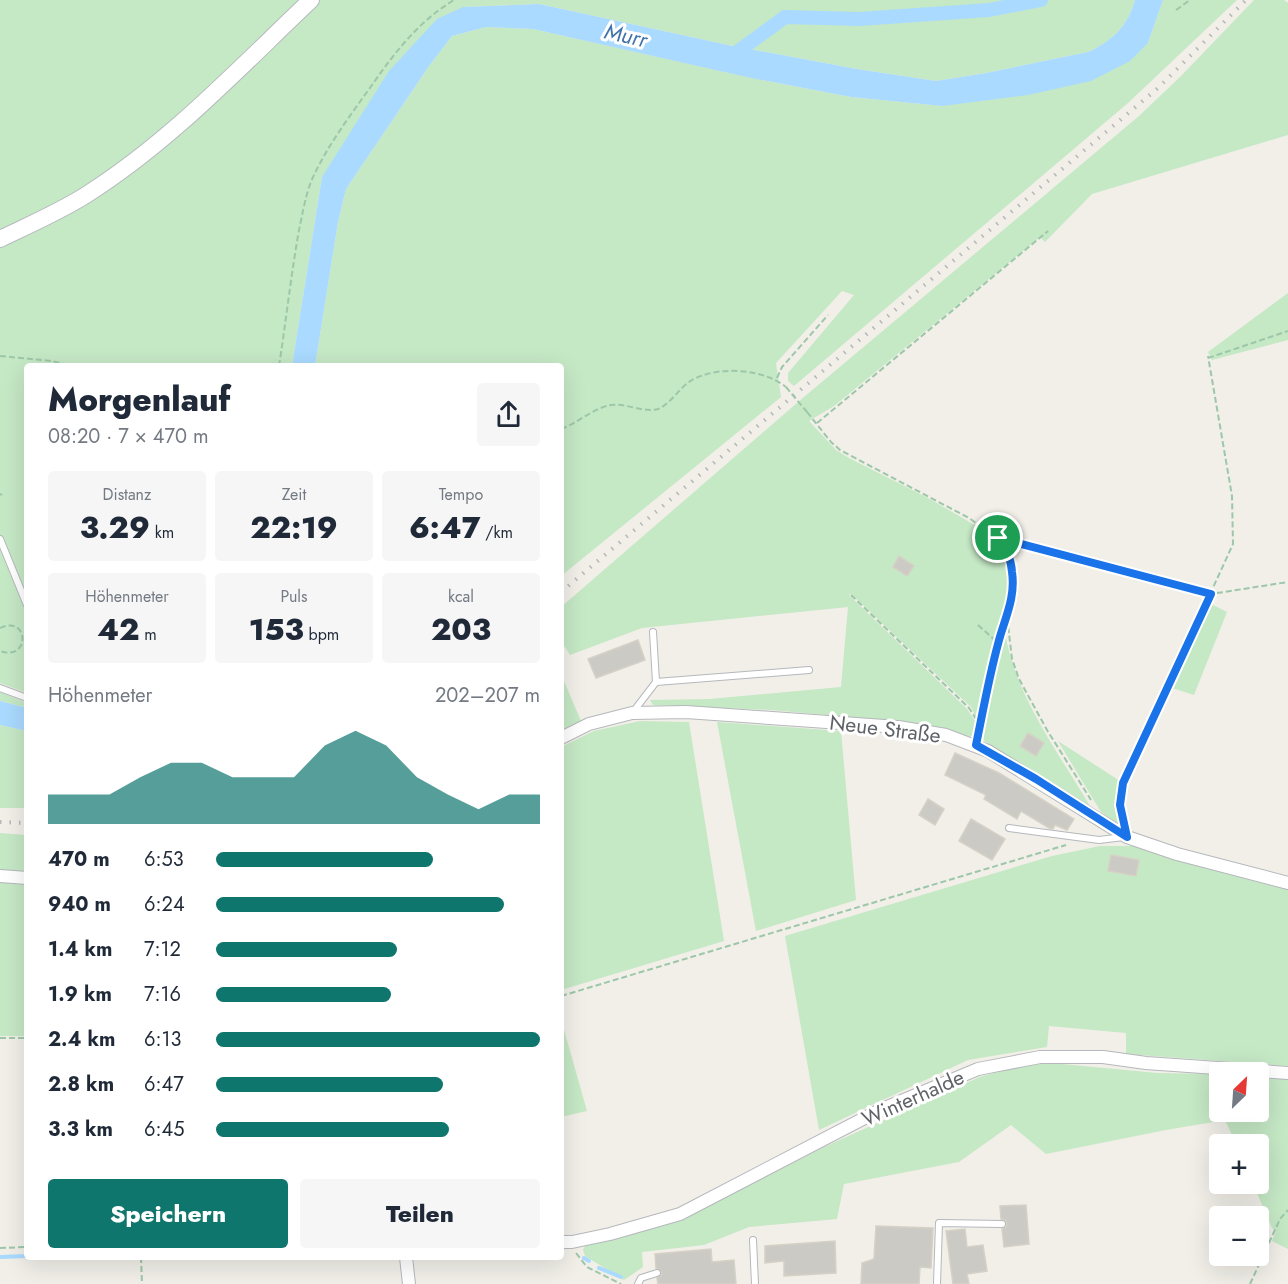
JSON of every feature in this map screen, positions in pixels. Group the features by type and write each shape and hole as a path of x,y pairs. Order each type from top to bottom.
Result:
{"street":[{"path":"0,239 85,196 130,165 213,94 311,0"},
{"name":"Neue Straße","path":"564,736 589,724 632,713 686,712 898,727 946,735 976,745 1036,779 1127,837 1177,854 1288,883"},
{"path":"0,876 24,878"},
{"name":"Winterhalde","path":"567,1242 610,1234 680,1214 880,1110 978,1069 1040,1056 1103,1057 1146,1063 1288,1073"},
{"path":"406,1260 409,1284"}],"lane":[{"path":"0,539 24,598"},
{"path":"632,713 656,682 653,632"},
{"path":"656,682 809,669"},
{"path":"0,688 24,697"},
{"path":"1009,828 1099,840 1127,837"},
{"path":"937,1284 939,1223 1002,1224"},
{"path":"753,1240 755,1284"},
{"path":"638,1284 641,1278 657,1273"}],"path":[{"path":"279,363 302,214 314,175 387,64 418,27 436,11 454,0"},
{"path":"1176,10 1190,0"},
{"path":"817,423 1048,231"},
{"path":"776,379 782,367 828,315"},
{"path":"1127,837 1120,805 1123,783 1233,544 1232,496 1208,357 1288,331"},
{"path":"0,356 60,363"},
{"path":"564,428 611,405 660,408 689,382 705,373 732,371 760,374 776,379 786,387 831,442 851,458 958,512 989,531 998,538 1009,555 1013,573 1012,591 976,745"},
{"path":"998,538 1211,594 1288,582"},
{"path":"850,595 969,708 980,725"},
{"path":"1008,615 1012,659 1019,679 1047,730 1091,800"},
{"path":"978,624 998,643"},
{"path":"0,628 7,625 14,626 20,630 23,637 22,644 15,651 9,653 0,651"},
{"path":"564,995 1071,844"},
{"path":"0,1038 24,1038"},
{"path":"1250,1284 1280,1219 1288,1210"},
{"path":"567,1242 587,1267 621,1284"},
{"path":"0,1248 24,1247"},
{"path":"141,1260 142,1284"}],"green space":[{"path":"0,0 1135,0 1128,18 1118,32 1088,52 936,81 728,45 539,4 463,7 322,177 292,363 24,363 24,692 0,683"},
{"path":"1163,0 1237,0 1128,103 794,386 788,381 788,373 854,295 842,291 776,363 781,397 564,574 564,363 315,363 338,222 346,189 429,66 452,36 486,27 533,29 752,78 851,97 942,106 1148,43"},
{"path":"1254,0 1284,0 1288,3 1288,135 1092,194 1045,242 1040,237 834,406 809,421 836,450 980,528 1001,547 1008,566 1008,599 977,719 971,707 851,594 849,595 967,709 977,724 973,737 897,723 838,716 771,710 653,705 650,700 710,699 841,687 848,607 642,628 570,655 564,646 564,604 804,397 1139,116"},
{"path":"1288,293 1288,340 1212,360 1208,352"},
{"path":"1211,604 1227,612 1194,695 1169,687"},
{"path":"1005,632 1010,656 1028,701 1090,806 984,741 983,736"},
{"path":"564,681 581,721 564,729"},
{"path":"0,692 24,702 24,707 0,701"},
{"path":"640,721 689,722 724,941 564,989 564,746 594,731"},
{"path":"717,722 841,731 856,900 756,931"},
{"path":"0,725 24,730 24,808 0,808"},
{"path":"1058,741 1120,781 1116,800 1120,821 1118,824 1101,812"},
{"path":"0,833 24,835 24,874 0,871"},
{"path":"1100,846 1134,846 1237,876 1288,888 1288,1066 1269,1065 1269,1062 1234,1062 1126,1054 1126,1033 1049,1026 1047,1047 968,1060 819,1130 785,936 1052,856"},
{"path":"0,880 24,882 24,1036 0,1036"},
{"path":"564,1030 587,1111 564,1116"},
{"path":"1041,1062 1157,1073 1209,1074 1209,1122 1213,1122 1046,1154 1011,1125 959,1162 844,1184 837,1219 749,1227 704,1245 642,1252 643,1267 624,1280 585,1256 583,1250 587,1242 651,1228 689,1216 824,1147 982,1076"},
{"path":"1269,1077 1288,1078 1288,1249 1272,1241 1276,1231 1269,1221 1269,1206 1262,1206 1257,1194 1269,1194 1269,1134 1231,1134 1226,1122 1269,1122"}],"water":[{"name":"Murr","path":"1135,0 1163,0 1148,43 1130,61 1091,81 1028,95 942,106 851,97 751,78 533,29 486,27 452,36 429,66 346,189 338,222 315,363 292,363 322,177 389,71 437,19 463,7 539,4 728,45 936,81 1088,52 1112,38 1128,18"},
{"path":"0,701 24,707 24,730 0,725"}],"building":[{"path":"899,556 914,566 907,576 893,567"},
{"path":"638,640 645,660 596,678 588,659"},
{"path":"1028,733 1044,743 1036,756 1020,746"},
{"path":"955,753 999,773 1074,819 1067,830 1055,825 1053,829 1049,828 1021,811 1017,819 984,799 986,795 945,775"},
{"path":"928,799 944,809 935,825 919,815"},
{"path":"971,819 1005,839 992,860 959,841"},
{"path":"1111,855 1139,860 1136,876 1108,871"},
{"path":"1026,1205 1029,1244 1004,1247 1002,1229 1007,1224 1001,1219 1000,1206"},
{"path":"876,1226 933,1228 931,1268 920,1267 919,1284 861,1284 862,1263 874,1259"},
{"path":"965,1229 967,1247 983,1245 987,1271 967,1274 969,1284 953,1284 946,1231"},
{"path":"835,1241 836,1273 784,1276 784,1261 765,1263 765,1246"},
{"path":"711,1249 712,1262 734,1260 736,1284 658,1284 657,1278 662,1272 656,1268 655,1254"}],"waterway":[{"path":"729,58 785,17 859,19 989,10 1041,0"},
{"path":"0,1257 24,1256"},
{"path":"584,1258 589,1261"},
{"path":"599,1268 621,1277"}],"railway":[{"path":"564,589 1158,88 1246,0"},
{"path":"0,822 24,823"}],"route":[{"path":"998,538 1211,594 1123,783 1120,805 1127,837 1036,779 976,745 1012,591 1013,573 1009,555 998,538"}]}
